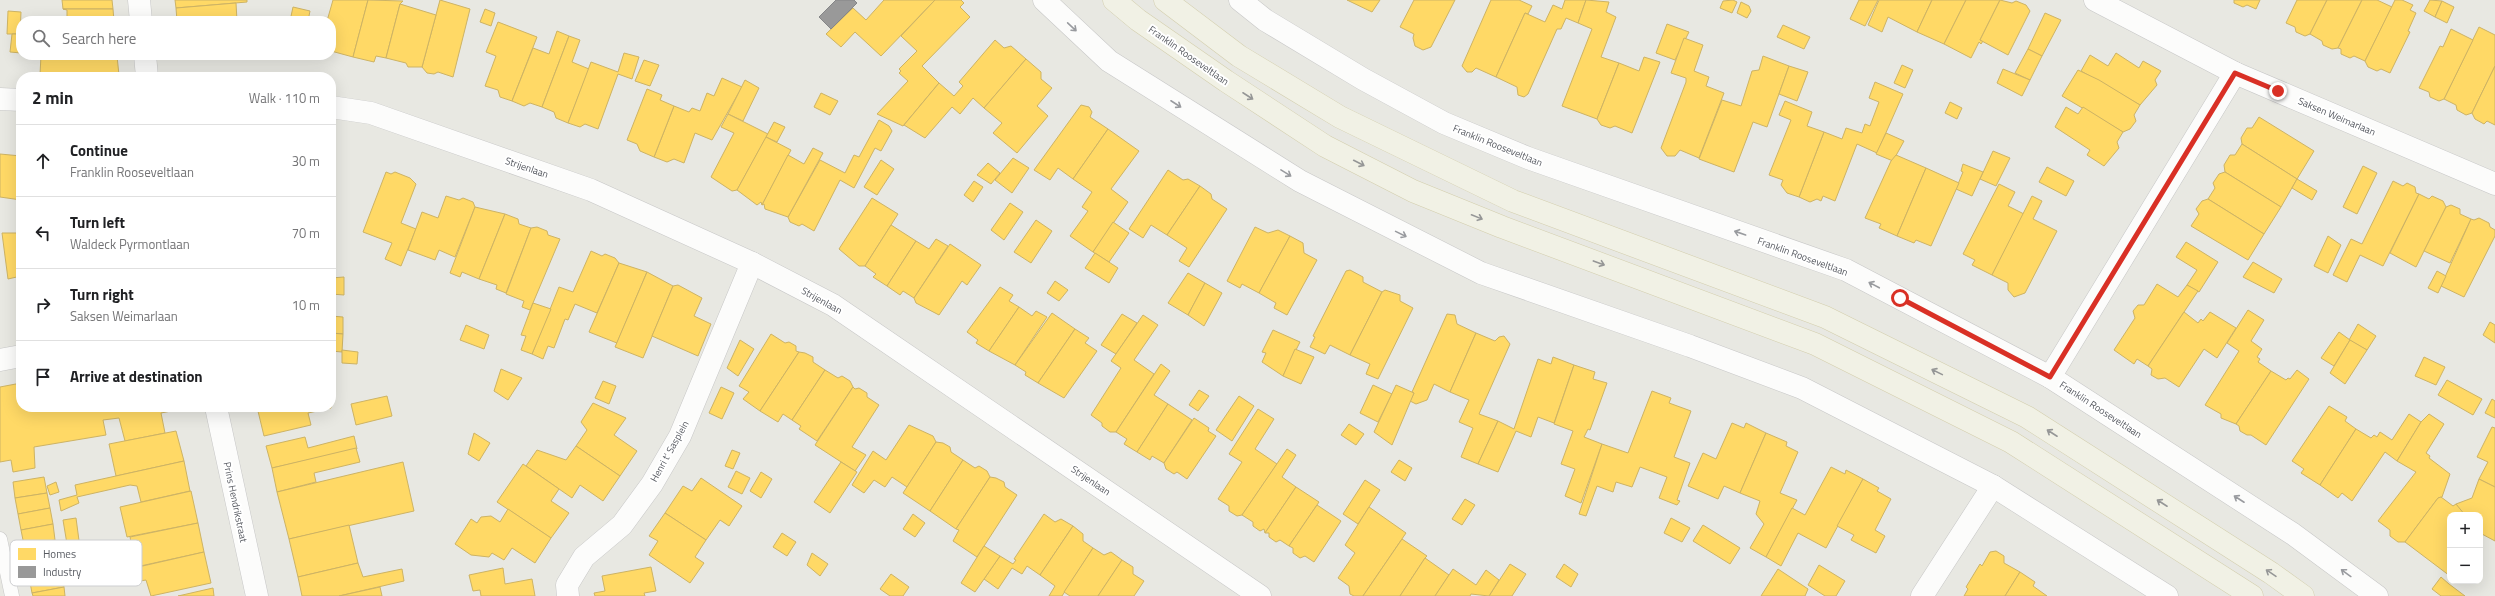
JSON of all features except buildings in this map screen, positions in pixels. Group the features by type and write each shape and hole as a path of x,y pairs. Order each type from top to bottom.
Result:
{"main road":[{"name":"Franklin Rooseveltlaan","path":"1114,0 1138,20 1219,77 1325,146 1412,191 1502,227 1815,344 2011,442 2252,596"},
{"path":"1165,0 1239,56 1340,118 1513,201 1825,317 2027,417 2271,573 2303,596"}],"street":[{"path":"139,0 141,16"},
{"path":"1044,0 1109,61 1300,181 1391,229 1481,273 1690,346 1802,388 1993,486 2167,596"},
{"name":"Franklin Rooseveltlaan","path":"1240,0 1265,20 1304,44 1444,123 1528,158 1846,270 2050,377 2293,534 2377,596"},
{"name":"Saksen Weimarlaan","path":"2096,0 2235,73 2495,184"},
{"path":"145,60 147,72"},
{"path":"2050,377 2235,73"},
{"path":"0,98 16,100"},
{"name":"Strijenlaan","path":"336,107 371,113 592,190 752,263 833,305 1260,596"},
{"name":"Henri t' Sasplein","path":"568,596 566,585 584,557 622,525 652,484 680,436 752,263"},
{"path":"0,360 16,357"},
{"name":"Prins Hendrikstraat","path":"217,412 257,596"},
{"path":"1922,596 1993,486"}],"lane":[{"path":"0,539 12,596"}],"route":[{"path":"1900,298 2050,377 2235,73 2278,91"}]}
